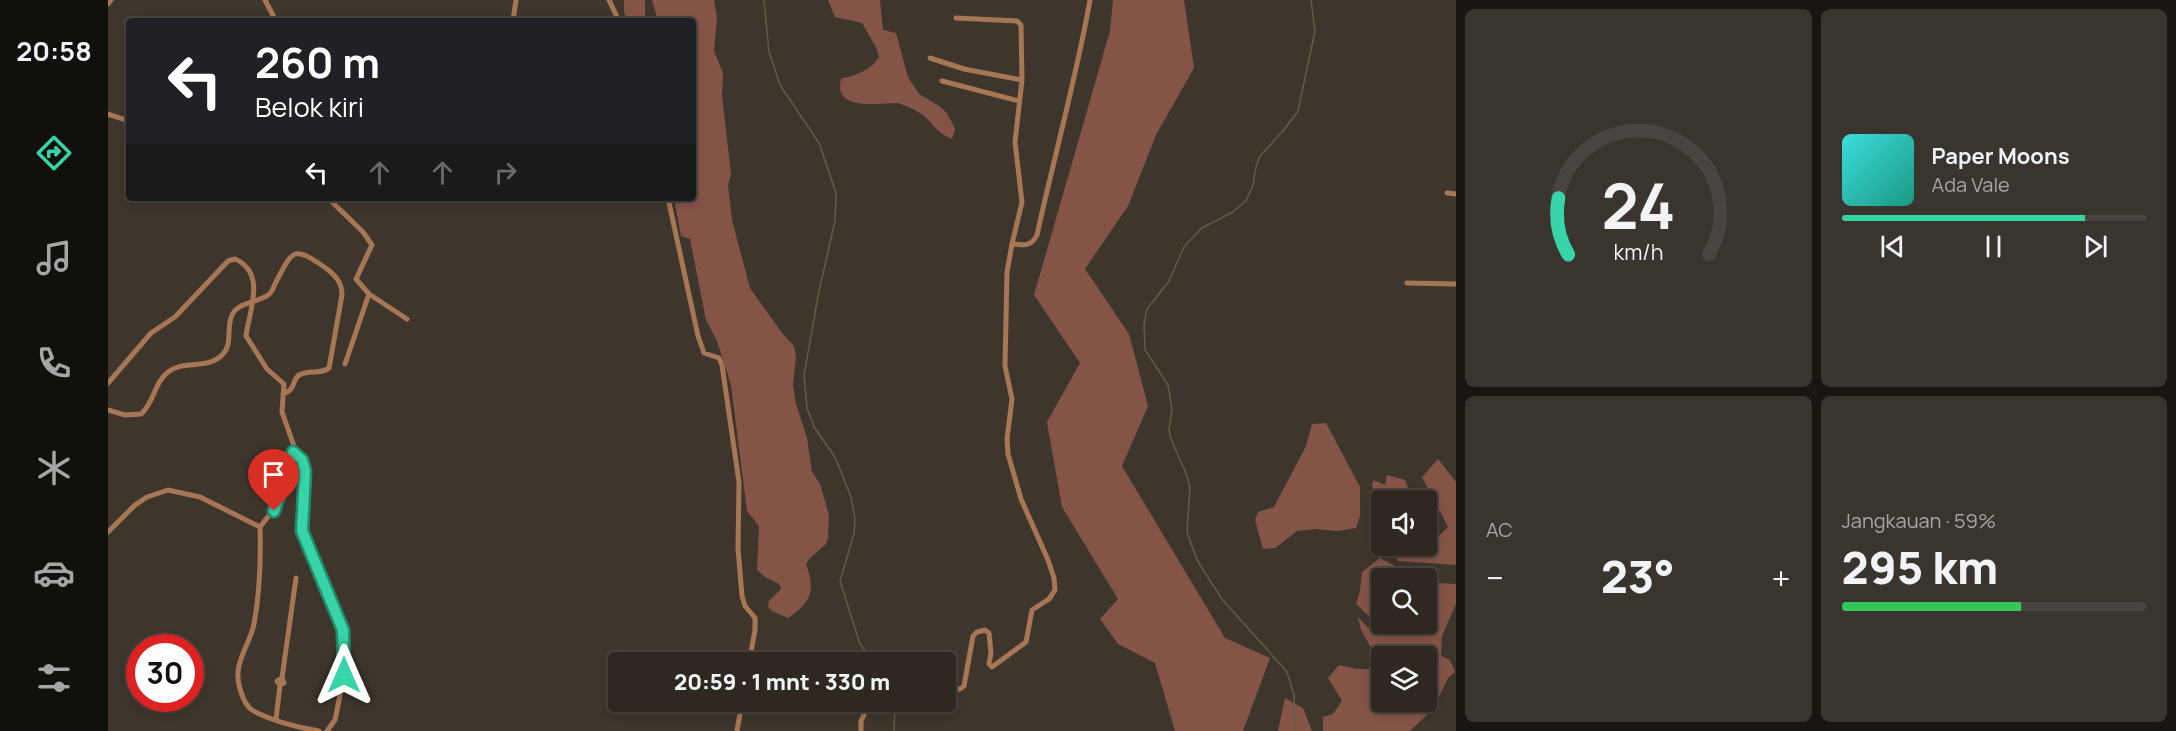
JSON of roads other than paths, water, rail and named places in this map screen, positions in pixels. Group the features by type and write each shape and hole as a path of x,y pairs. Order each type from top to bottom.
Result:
{"street":[{"path":"108,4 111,0"},
{"path":"265,0 274,18"},
{"path":"513,18 516,0"},
{"path":"609,0 618,18"},
{"path":"1012,244 1029,245 1034,243 1037,235 1078,64 1090,0"},
{"path":"956,18 1019,22 1022,80 1015,142 1022,202 1007,272 1005,366 1012,399 1007,439 1008,454 1021,499 1050,566 1055,590 1048,599 1032,610 1026,642 1004,657 997,665 992,667 989,664 991,653 989,633 985,630 973,636 964,686 956,689"},
{"path":"930,58 964,69 1022,80"},
{"path":"942,81 1019,101"},
{"path":"108,114 126,120"},
{"path":"1447,193 1456,194"},
{"path":"331,201 372,244 356,279 369,294 407,320"},
{"path":"669,201 698,336 704,353 718,358 722,365 739,482 738,548 742,597 745,606 754,618 755,630 751,652"},
{"path":"108,410 125,415 141,414 149,406 162,379 168,372 176,367 202,365 216,360 228,345 233,312 269,295 284,263 289,258 297,254 308,255 334,275 342,288 329,368 323,372 301,374 292,390 284,394"},
{"path":"108,383 144,340 175,317 228,261 234,259 240,261 249,272 254,289 246,336 267,369 284,384 282,412 294,446 278,504 260,527 261,581 254,625 237,673 244,698 251,709 298,729 319,731"},
{"path":"1407,283 1456,284"},
{"path":"345,364 369,294"},
{"path":"293,452 302,460 305,471 302,531 343,630 344,675 335,720 327,731"},
{"path":"108,532 110,524 135,504 168,490 200,497 260,527"},
{"path":"276,719 280,685 284,683 282,678 296,578"},
{"path":"736,731 740,712"},
{"path":"861,731 861,721 865,712"}],"waterway":[{"path":"764,0 769,52 780,85 819,143 836,193 835,221 819,291 804,375 807,408 814,427 835,457 851,497 855,519 854,534 840,581 860,644 866,652"},
{"path":"1295,731 1294,695 1287,672 1221,598 1197,560 1187,532 1190,488 1169,430 1172,409 1168,385 1145,350 1144,324 1147,309 1169,281 1184,247 1202,228 1233,212 1246,201 1253,185 1260,156 1298,111 1315,31 1311,0"},
{"path":"894,731 895,712"}]}
